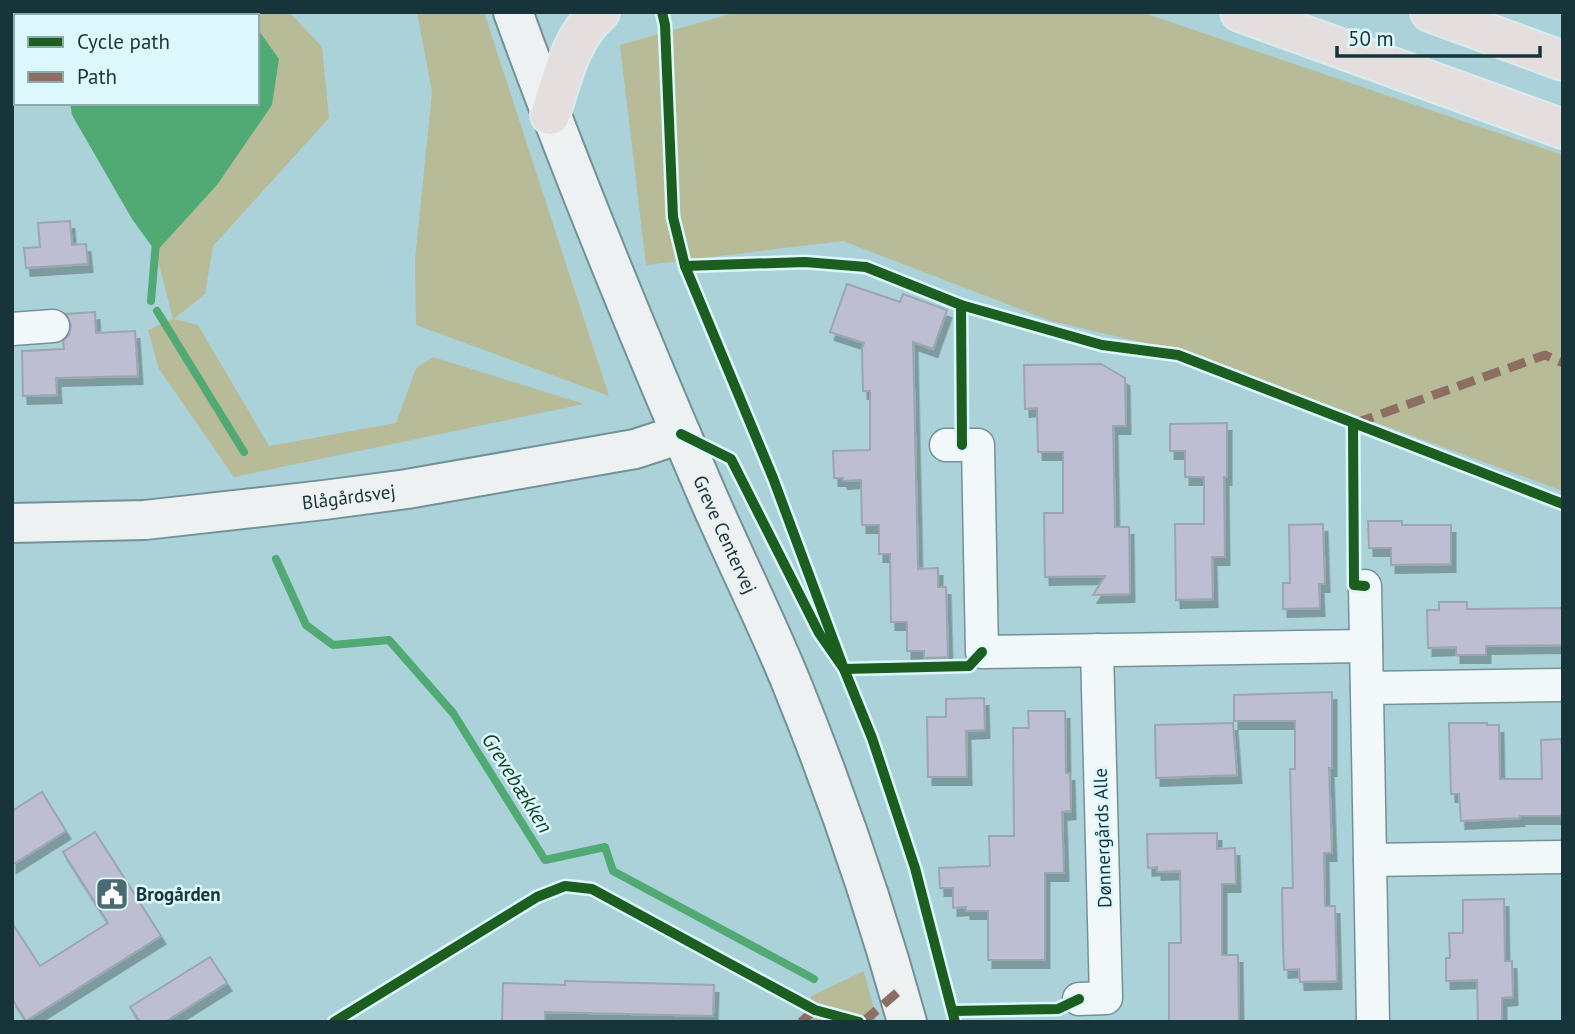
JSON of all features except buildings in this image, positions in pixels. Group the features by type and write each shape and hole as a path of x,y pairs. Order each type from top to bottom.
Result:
{"highway":[{"path":"550,115 573,46 600,12"},
{"path":"1240,12 1563,129"},
{"path":"1430,12 1563,61"}],"street":[{"name":"Greve Centervej","path":"513,12 550,115 614,275 790,680 841,809 888,951 907,1022"},
{"path":"12,329 53,326"},
{"name":"Blågårdsvej","path":"12,523 145,520 407,489 635,449 681,434"},
{"path":"946,445 978,445 982,652 1366,646"},
{"path":"1365,586 1373,1022"},
{"name":"Dønnergårds Alle","path":"1079,999 1106,998 1097,650"},
{"path":"1367,688 1563,685"},
{"path":"1370,860 1563,857"}],"shaded area":[{"path":"52,12 247,14 52,14"},
{"path":"246,12 289,12 322,47 329,118 213,246 205,294 174,319 198,325 269,446 396,423 416,368 433,357 584,404 234,477 159,369 148,330 173,319 156,252 217,185 272,105 279,59 259,31 259,14"},
{"path":"417,12 484,12 609,396 416,325 415,260 432,92"},
{"path":"737,12 1141,12 1563,155 1563,491 1183,352 1051,321 843,241 646,265 620,45"},
{"path":"259,31 279,59 272,105 217,185 156,252 132,219 72,115 70,105 259,105"},
{"path":"864,971 877,1022 812,1022 811,996"}],"waterway":[{"name":"Grevebækken","path":"151,301 156,242"},
{"name":"Grevebækken","path":"157,311 244,452"},
{"name":"Grevebækken","path":"276,559 306,625 333,645 389,640 453,713 545,860 605,847 613,871 814,979"}],"marked path":[{"path":"1356,423 1545,355 1563,363"},
{"path":"863,1022 899,991"},
{"path":"801,1022 815,1010"}],"cycle path":[{"path":"662,12 665,25 673,217 685,266 773,478 872,738 915,868 955,1022"},
{"path":"685,266 805,262 866,267 961,305 1102,345 1178,355 1563,504"},
{"path":"961,305 962,445"},
{"path":"1353,423 1354,585 1365,586"},
{"path":"681,434 731,459 819,633 844,669 969,666 982,652"},
{"path":"334,1022 537,897 565,886 592,889 815,1010 859,1022"},
{"path":"953,1011 1058,1009 1079,999"}],"place":[{"name":"Brogården","path":"112,894"}]}
